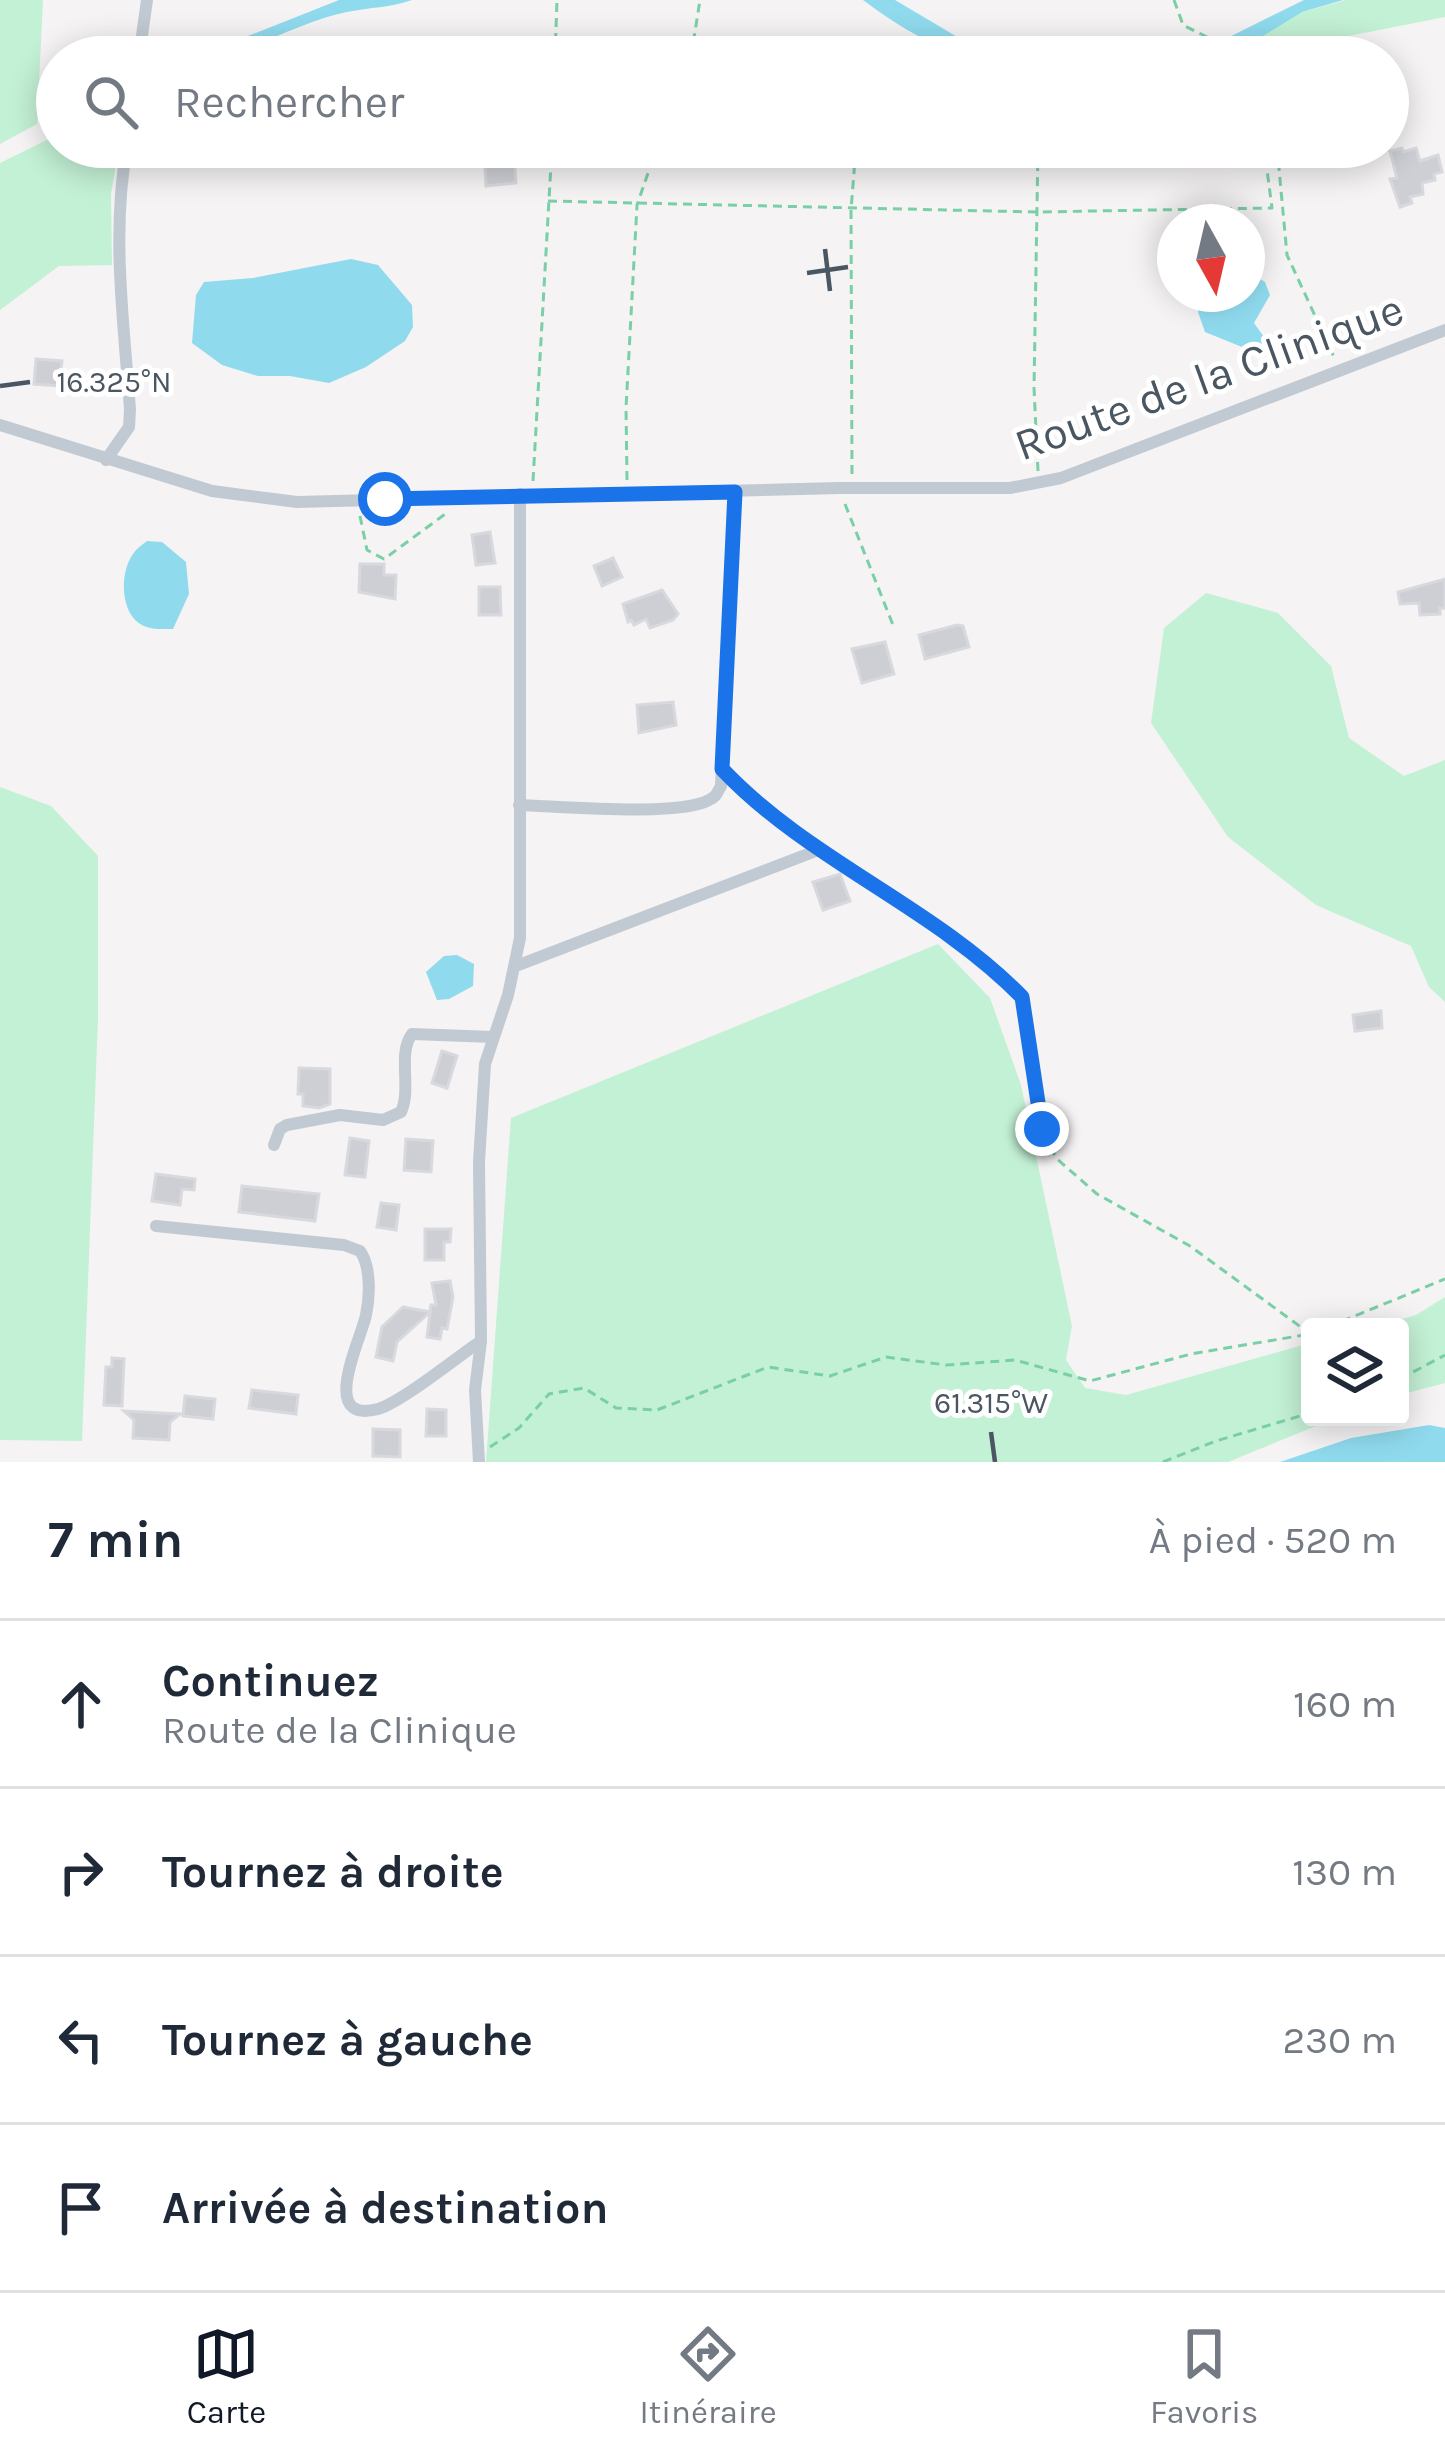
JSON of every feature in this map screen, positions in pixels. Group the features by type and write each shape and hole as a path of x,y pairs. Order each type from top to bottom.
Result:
{"street":[{"path":"142,36 147,0"},
{"path":"106,460 129,428 118,264 124,168"},
{"name":"Route de la Clinique","path":"0,425 212,491 297,502 1039,485 1445,330"},
{"path":"519,806 694,805 717,794 735,492"},
{"path":"478,1458 478,1162 485,1064 516,966 520,938 526,495"},
{"path":"722,769 778,820 821,850"},
{"path":"516,966 821,850"},
{"path":"274,1145 280,1129 287,1125 340,1115 383,1120 401,1112 406,1042 412,1034 493,1037"},
{"path":"156,1226 344,1244 360,1251 367,1263 367,1309 345,1384 353,1406 382,1408 481,1341"}],"path":[{"path":"555,36 556,0"},
{"path":"694,36 700,0"},
{"path":"1174,0 1184,25 1205,36"},
{"path":"526,495 550,168"},
{"path":"626,494 637,206 650,168"},
{"path":"854,168 845,488 893,625"},
{"path":"1037,168 1034,388 1039,485"},
{"path":"548,200 850,210 1272,208 1267,168"},
{"path":"1279,168 1287,255 1340,369"},
{"path":"356,502 368,550 384,560 468,496"},
{"path":"478,1458 519,1428 550,1394 584,1388 616,1408 657,1410 768,1366 830,1376 886,1358 946,1365 1015,1360 1090,1381 1191,1354 1310,1334 1190,1246 1075,1178 1056,1158 1042,1129 1022,997 902,900 821,850"},
{"path":"1350,1318 1445,1279"},
{"path":"1409,1374 1445,1355"},
{"path":"1163,1462 1301,1416"}],"green space":[{"path":"0,0 43,0 41,36 36,36 36,125 0,144"},
{"path":"1346,0 1445,0 1445,17 1348,36 1259,36 1302,12"},
{"path":"36,145 36,168 115,168 112,265 59,266 0,310 0,163"},
{"path":"1206,593 1278,613 1331,666 1349,738 1404,776 1445,760 1445,1002 1429,987 1411,946 1316,905 1228,837 1151,723 1164,628"},
{"path":"0,787 51,806 98,856 98,1018 82,1441 0,1440"},
{"path":"938,944 990,998 1021,1085 1072,1326 1066,1360 1085,1388 1126,1395 1301,1346 1301,1426 1316,1426 1228,1462 486,1462 511,1118"},
{"path":"1445,1297 1445,1383 1409,1393 1406,1318"}],"water":[{"path":"339,0 412,0 328,17 277,36 248,36"},
{"path":"863,0 895,0 956,36 919,36"},
{"path":"1304,0 1343,0 1302,12 1263,36 1231,36"},
{"path":"351,259 378,265 412,305 413,327 405,341 366,367 329,383 258,376 222,365 192,343 196,295 204,282 253,278"},
{"path":"1198,312 1260,312 1254,323 1264,345 1242,347 1205,332"},
{"path":"147,541 162,542 186,562 189,594 173,629 144,626 126,604 128,562"},
{"path":"457,955 474,964 473,986 437,1000 426,972 444,956"},
{"path":"1429,1425 1445,1428 1445,1462 1280,1462 1351,1438"}],"building":[{"path":"1416,148 1420,161 1438,155 1442,172 1434,174 1435,180 1422,183 1423,194 1410,197 1412,203 1400,207 1390,179 1397,178 1394,168 1409,168 1409,150"},
{"path":"485,168 515,168 516,183 486,186"},
{"path":"36,359 62,361 59,386 34,384"},
{"path":"490,532 495,563 476,565 472,535"},
{"path":"613,558 622,577 602,586 594,566"},
{"path":"360,564 384,564 384,575 396,575 395,599 359,592"},
{"path":"1445,579 1445,608 1440,608 1440,614 1420,615 1419,603 1400,604 1398,592"},
{"path":"479,587 500,587 501,615 479,615"},
{"path":"662,590 678,614 673,620 650,628 646,619 634,625 628,622 623,604"},
{"path":"963,626 969,647 925,659 919,635"},
{"path":"885,642 894,674 862,683 852,649"},
{"path":"673,702 676,725 639,733 637,705"},
{"path":"840,874 850,901 823,910 813,882"},
{"path":"1381,1011 1382,1028 1355,1031 1353,1015"},
{"path":"442,1051 457,1056 447,1088 432,1083"},
{"path":"299,1068 330,1069 330,1104 303,1106 303,1094 298,1094"},
{"path":"350,1138 369,1141 365,1177 345,1175"},
{"path":"406,1139 433,1141 431,1172 404,1170"},
{"path":"156,1174 195,1179 194,1190 182,1189 180,1205 152,1201"},
{"path":"242,1186 319,1194 315,1221 239,1212"},
{"path":"381,1203 399,1205 396,1230 377,1227"},
{"path":"425,1229 451,1229 450,1242 444,1242 444,1260 425,1260"},
{"path":"450,1281 453,1297 447,1329 442,1328 440,1339 427,1337 431,1305 436,1305 432,1283"},
{"path":"403,1307 430,1312 397,1342 393,1361 376,1357 382,1327"},
{"path":"112,1358 124,1359 122,1406 104,1405 106,1367 112,1367"},
{"path":"252,1390 298,1395 296,1414 249,1408"},
{"path":"185,1396 215,1399 213,1419 183,1416"},
{"path":"427,1409 446,1410 446,1436 426,1436"},
{"path":"124,1411 180,1414 170,1422 169,1440 133,1438 134,1420"},
{"path":"373,1429 400,1430 400,1457 373,1456"}],"route":[{"path":"385,499 735,492 722,769 778,820 848,870 902,900 1022,997 1042,1129"}]}
